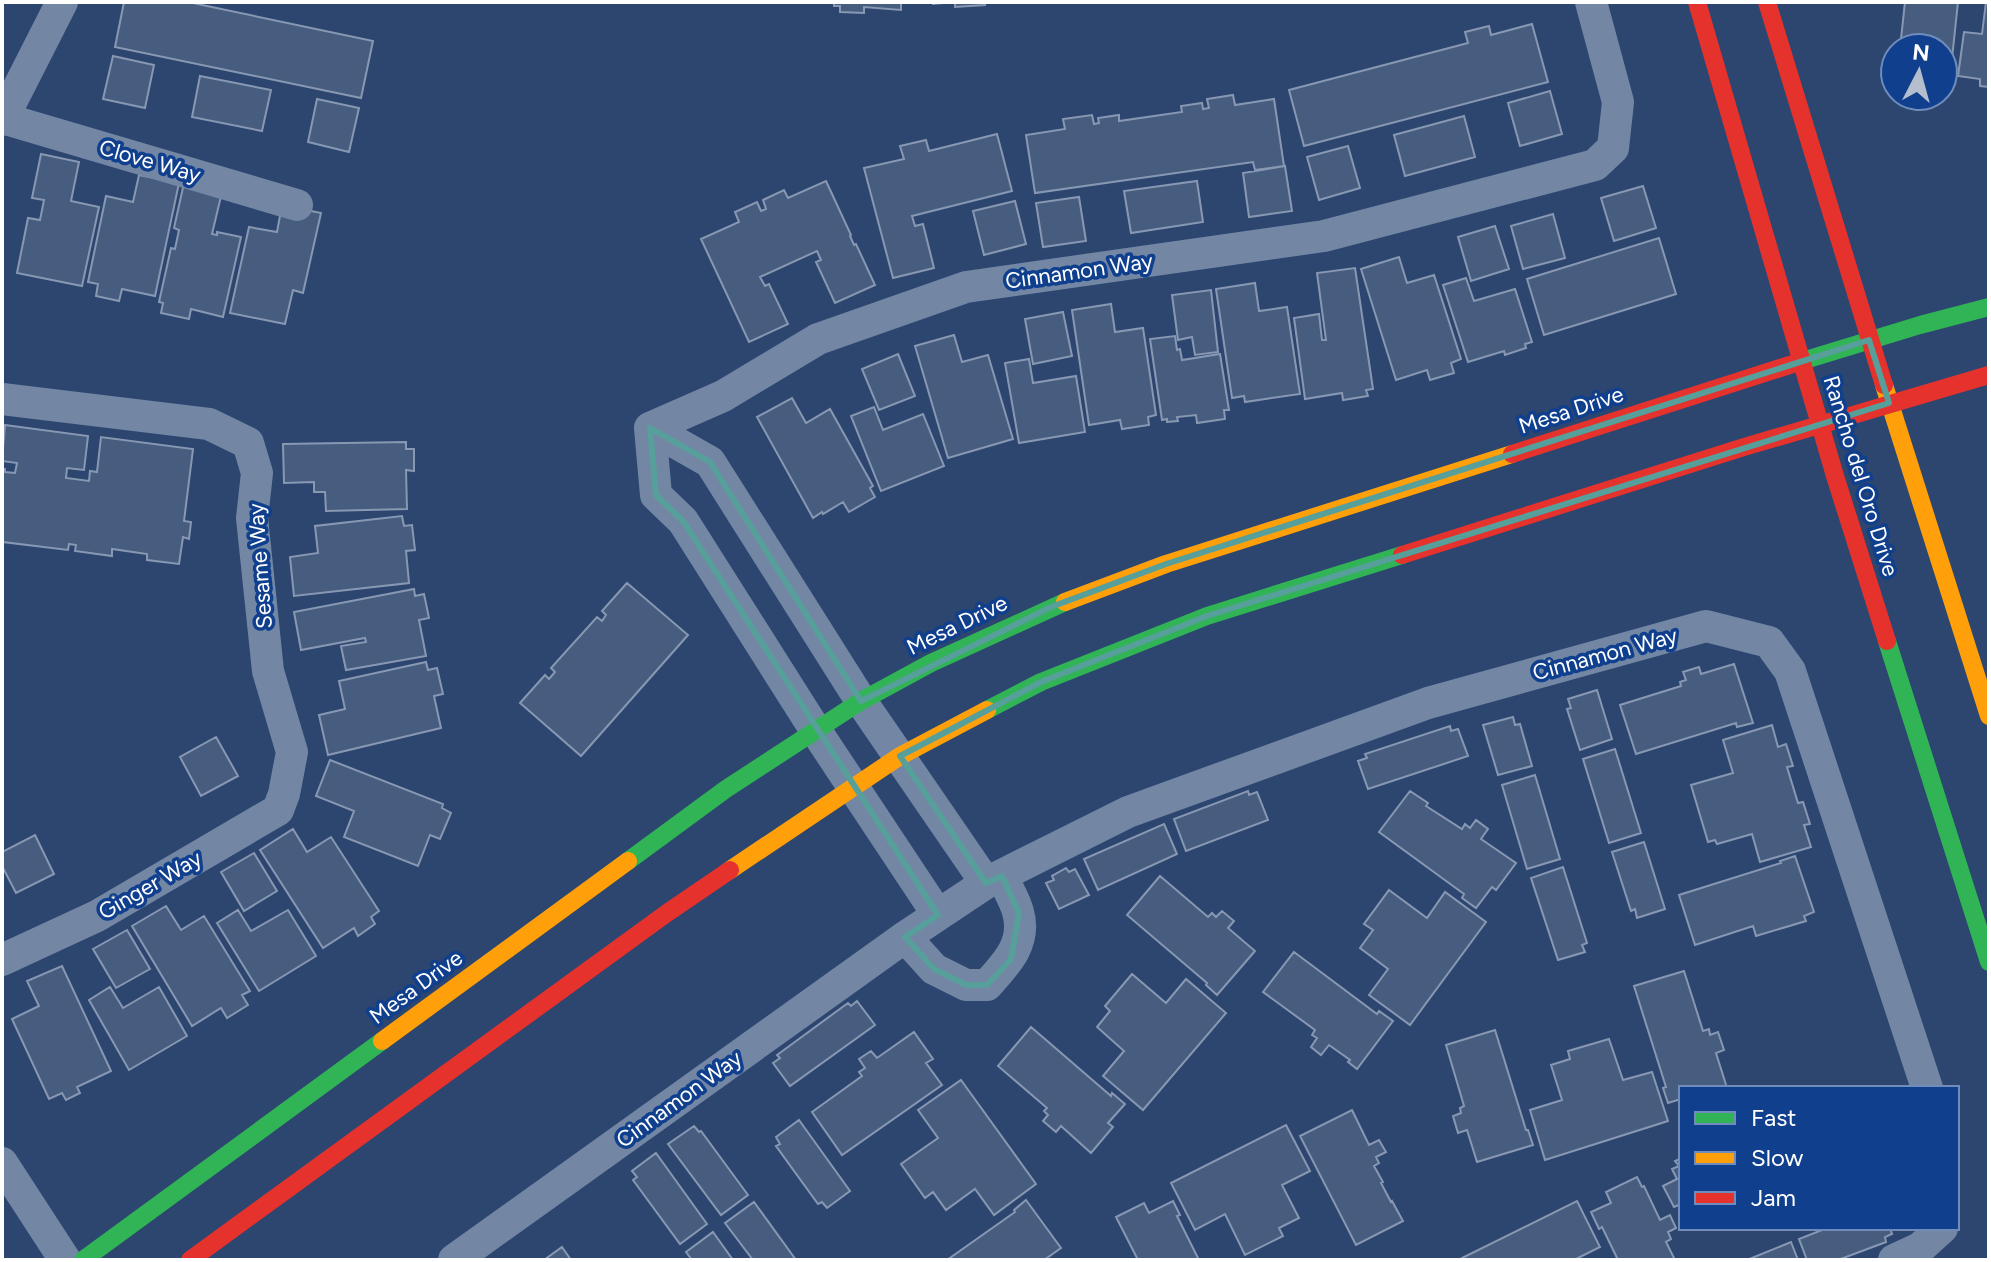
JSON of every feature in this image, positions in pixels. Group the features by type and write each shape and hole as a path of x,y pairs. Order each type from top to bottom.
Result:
{"main road":[{"name":"Rancho del Oro Drive","path":"1697,2 1844,505 1989,962"},
{"path":"1767,2 1869,340 1989,716"},
{"name":"Mesa Drive","path":"83,1260 726,789 861,701 931,663 1051,607 1166,564 1869,340 1989,307"},
{"path":"190,1260 667,913 852,787 900,756 1041,682 1207,616 1820,424 1989,375"},
{"path":"1966,890 1989,926"}],"street":[{"path":"2,119 62,2"},
{"name":"Cinnamon Way","path":"650,428 723,396 818,339 966,287 1324,236 1595,165 1613,148 1618,102 1591,2"},
{"name":"Clove Way","path":"2,119 297,205"},
{"name":"Sesame Way","path":"2,399 209,424 248,443 257,473 252,518 268,671 292,752 284,794"},
{"path":"650,428 710,462 861,701 1019,913 1019,937 1011,959 987,985 966,985 934,969 905,937"},
{"path":"650,428 656,495 683,521 852,787 938,915"},
{"name":"Cinnamon Way","path":"454,1260 938,915 994,880 1128,812 1428,703 1706,626 1769,642 1790,671 1926,1086"},
{"name":"Ginger Way","path":"2,960 97,916 278,810 284,794"},
{"path":"2,1163 65,1260"},
{"path":"1894,1260 1920,1248 1940,1230"}],"highlighted area":[{"path":"1869,340 1889,403 1207,616 1041,682 900,756 986,883 1002,876 1019,913 1011,959 987,985 966,985 934,969 905,937 938,915 683,521 656,495 650,428 710,462 861,701 1051,607 1166,564"}],"building":[{"path":"124,2 188,2 373,41 361,98 115,47"},
{"path":"834,2 901,2 901,10 864,7 864,13 840,12 840,6 834,6"},
{"path":"955,2 985,2 985,5 955,7"},
{"path":"1905,2 1958,2 1955,32 1902,32"},
{"path":"1986,2 1989,2 1989,87 1980,86 1980,79 1959,76 1964,32 1982,34"},
{"path":"1532,24 1548,82 1304,146 1289,90 1468,43 1465,32 1489,26 1491,35"},
{"path":"113,56 154,65 145,108 103,99"},
{"path":"200,76 271,90 262,131 192,117"},
{"path":"1550,91 1562,134 1520,146 1508,103"},
{"path":"1233,95 1235,105 1274,99 1284,166 1255,170 1253,162 1035,193 1026,135 1065,129 1063,119 1092,115 1094,124 1099,123 1098,118 1119,115 1119,121 1182,112 1181,106 1202,103 1203,109 1209,108 1207,99"},
{"path":"317,99 359,108 349,152 308,142"},
{"path":"1464,116 1475,157 1405,176 1394,135"},
{"path":"997,134 1012,191 912,216 915,226 923,224 934,268 893,278 864,168 904,159 900,146 926,140 929,151"},
{"path":"1348,146 1360,188 1319,200 1307,157"},
{"path":"41,154 79,162 71,201 99,207 82,286 17,273 28,218 40,220 44,200 32,198"},
{"path":"1285,166 1292,211 1249,217 1243,173"},
{"path":"139,175 179,183 155,296 122,289 119,301 96,296 98,284 88,282 106,196 133,202"},
{"path":"826,181 875,285 835,303 816,262 821,260 817,251 760,277 765,286 769,284 788,324 749,342 701,239 739,222 735,212 757,202 761,211 766,209 763,200 784,190 788,198"},
{"path":"1197,181 1203,222 1131,233 1124,191"},
{"path":"184,183 222,192 212,234 217,235 217,232 241,237 223,317 191,309 189,319 161,313 163,303 159,302 171,248 175,249 179,230 174,228"},
{"path":"1643,186 1656,228 1614,241 1601,198"},
{"path":"1079,197 1086,241 1043,247 1036,203"},
{"path":"1015,201 1026,244 984,255 973,211"},
{"path":"282,205 321,213 303,293 293,290 285,324 230,313 249,227 277,232"},
{"path":"1553,214 1565,258 1523,269 1511,226"},
{"path":"1495,226 1509,269 1471,281 1458,237"},
{"path":"1659,238 1676,294 1544,335 1527,279"},
{"path":"1399,257 1407,283 1434,275 1461,359 1451,363 1454,373 1430,380 1427,370 1396,380 1361,269"},
{"path":"1355,268 1373,389 1366,390 1368,396 1343,400 1342,393 1305,399 1294,318 1319,314 1322,340 1326,340 1317,273"},
{"path":"1466,278 1474,301 1515,289 1532,342 1525,344 1526,348 1468,362 1443,285"},
{"path":"1255,283 1259,311 1287,307 1300,394 1245,402 1244,396 1232,398 1216,289"},
{"path":"1211,290 1218,352 1195,355 1192,337 1178,340 1172,295"},
{"path":"1111,304 1115,332 1143,328 1156,415 1148,417 1149,425 1122,429 1120,420 1089,425 1072,310"},
{"path":"1063,312 1072,356 1033,364 1025,319"},
{"path":"954,335 962,362 988,355 1013,439 948,458 915,346"},
{"path":"1175,336 1182,360 1220,354 1229,410 1224,410 1225,419 1197,423 1196,415 1177,417 1178,421 1162,420 1150,339"},
{"path":"898,354 915,396 879,410 862,369"},
{"path":"1029,359 1033,383 1076,376 1085,432 1019,443 1005,363"},
{"path":"792,398 806,423 830,409 873,486 870,488 875,497 849,512 843,502 813,518 757,417"},
{"path":"874,407 883,430 923,414 944,466 881,491 851,416"},
{"path":"5,425 88,436 84,470 67,468 66,478 89,481 90,471 97,472 101,437 193,449 184,521 191,522 189,539 183,537 179,564 147,560 147,554 112,549 112,556 75,551 76,545 69,544 68,550 3,542 2,469 15,473 17,463 2,461"},
{"path":"406,442 406,449 414,449 414,471 406,470 407,509 326,511 325,492 314,492 314,482 284,483 283,444"},
{"path":"402,516 404,526 412,525 415,550 406,551 409,583 294,596 290,557 318,553 315,526"},
{"path":"627,583 688,635 581,756 520,703 545,675 549,679 555,672 551,668 597,617 602,621 606,615 602,611"},
{"path":"414,589 415,596 424,594 429,618 419,620 426,656 346,670 341,646 366,642 365,638 301,650 294,612"},
{"path":"426,662 428,670 437,668 443,694 434,696 441,728 328,755 319,715 345,709 339,681"},
{"path":"1734,664 1753,723 1737,727 1736,723 1636,754 1620,705 1681,686 1680,682 1686,680 1683,672 1699,667 1701,674"},
{"path":"1597,690 1612,739 1580,750 1567,709 1571,708 1568,699"},
{"path":"1513,717 1515,725 1520,724 1532,766 1498,775 1483,725"},
{"path":"1772,725 1778,747 1786,744 1793,766 1787,767 1798,803 1803,802 1810,824 1804,825 1811,847 1760,862 1752,834 1717,844 1715,840 1708,842 1691,785 1733,773 1723,740"},
{"path":"1450,726 1451,731 1458,729 1468,756 1368,789 1358,761 1367,758 1365,754"},
{"path":"216,737 238,776 201,796 180,757"},
{"path":"1615,749 1641,833 1609,843 1583,759"},
{"path":"330,760 443,804 442,808 451,813 440,839 430,835 418,866 344,837 354,811 316,796"},
{"path":"1535,775 1560,859 1527,869 1502,785"},
{"path":"1248,791 1249,795 1257,792 1268,820 1186,851 1174,819"},
{"path":"1410,791 1428,803 1426,806 1462,829 1465,824 1470,828 1476,820 1488,829 1481,839 1516,863 1496,890 1492,887 1476,908 1462,898 1464,894 1379,832"},
{"path":"1164,824 1177,854 1098,890 1084,859"},
{"path":"293,829 307,852 331,837 379,911 371,917 375,924 358,936 354,928 323,948 260,850"},
{"path":"35,835 54,874 16,893 2,866 2,852"},
{"path":"1644,842 1665,909 1637,918 1635,909 1631,911 1612,852"},
{"path":"254,853 277,891 244,911 221,872"},
{"path":"1795,856 1814,912 1804,916 1806,921 1756,936 1753,926 1695,945 1679,895"},
{"path":"1563,867 1587,943 1582,945 1585,952 1558,960 1531,878"},
{"path":"1066,868 1069,872 1075,869 1089,895 1059,909 1046,883"},
{"path":"1160,876 1208,917 1212,913 1216,917 1222,911 1234,921 1228,928 1255,951 1217,995 1127,915"},
{"path":"1389,890 1427,918 1445,892 1486,922 1410,1025 1369,995 1388,969 1360,948 1373,930 1364,924"},
{"path":"166,906 181,930 204,916 250,991 242,995 248,1005 227,1018 221,1008 192,1026 132,926"},
{"path":"238,910 251,931 288,910 316,956 259,991 217,923"},
{"path":"127,930 150,969 116,988 93,949"},
{"path":"1294,952 1377,1014 1379,1011 1393,1021 1357,1069 1329,1045 1321,1055 1311,1047 1317,1038 1312,1035 1315,1030 1263,992"},
{"path":"62,966 111,1071 77,1087 80,1093 66,1100 62,1093 49,1099 12,1019 39,1006 27,981"},
{"path":"1684,971 1703,1031 1709,1029 1710,1035 1718,1032 1724,1050 1716,1053 1726,1086 1679,1086 1679,1100 1668,1103 1663,1088 1666,1087 1634,986"},
{"path":"1132,974 1166,1003 1186,979 1226,1013 1143,1110 1103,1076 1124,1051 1097,1027 1110,1011 1105,1006"},
{"path":"110,987 123,1008 159,987 187,1036 129,1070 89,1000"},
{"path":"857,1001 875,1025 790,1086 773,1063 780,1058 777,1055 848,1003 851,1006"},
{"path":"1031,1027 1111,1096 1112,1093 1125,1104 1108,1123 1113,1127 1091,1153 1061,1126 1056,1132 1043,1121 1048,1115 1044,1111 1047,1108 998,1066"},
{"path":"1495,1030 1533,1145 1477,1162 1467,1130 1458,1133 1453,1116 1461,1113 1460,1108 1464,1106 1446,1045"},
{"path":"914,1032 933,1059 926,1063 942,1085 842,1155 812,1112 862,1076 859,1072 865,1068 859,1059 871,1051 877,1058"},
{"path":"1609,1039 1623,1080 1652,1072 1668,1121 1545,1160 1530,1110 1562,1100 1551,1065 1570,1059 1568,1051"},
{"path":"961,1080 1036,1184 994,1215 975,1189 946,1210 933,1192 925,1198 901,1164 938,1138 918,1110"},
{"path":"1352,1110 1369,1145 1379,1140 1386,1152 1376,1157 1379,1163 1374,1166 1403,1221 1356,1245 1300,1136"},
{"path":"799,1120 850,1191 827,1208 822,1202 818,1204 776,1146 780,1144 776,1137"},
{"path":"1286,1125 1310,1171 1282,1185 1299,1218 1279,1228 1283,1236 1245,1255 1225,1214 1195,1230 1171,1183"},
{"path":"694,1126 701,1131 748,1195 721,1215 668,1144"},
{"path":"656,1153 707,1224 680,1244 633,1180 637,1177 632,1171"},
{"path":"1679,1166 1679,1205 1674,1207 1663,1186 1677,1179 1672,1169"},
{"path":"1637,1177 1660,1220 1670,1215 1676,1228 1668,1232 1671,1239 1666,1242 1675,1260 1618,1260 1591,1212 1611,1203 1606,1192"},
{"path":"1026,1200 1061,1248 1044,1260 947,1260 1015,1212"},
{"path":"1173,1201 1199,1260 1138,1260 1116,1217 1144,1203 1149,1213"},
{"path":"1577,1201 1600,1247 1574,1260 1463,1260 1462,1258"},
{"path":"754,1202 796,1260 753,1260 725,1223"},
{"path":"1822,1230 1891,1230 1892,1234 1885,1237 1886,1242 1838,1260 1807,1260 1799,1239"},
{"path":"713,1232 733,1260 692,1260 686,1252"},
{"path":"1791,1242 1798,1260 1747,1260"},
{"path":"562,1247 571,1260 544,1260"}],"traffic: fast":[{"path":"1802,361 1989,307"},
{"path":"987,710 1041,682 1207,616 1402,555"},
{"path":"628,861 726,789 861,701 931,663 1065,602"},
{"path":"1887,641 1989,962"},
{"path":"83,1260 382,1041"}],"traffic: slow":[{"path":"1884,385 1989,716"},
{"path":"1065,602 1166,564 1512,454"},
{"path":"730,870 900,756 987,710"},
{"path":"382,1041 628,861"}],"traffic: jam":[{"path":"1697,2 1835,476 1887,641"},
{"path":"1767,2 1884,385"},
{"path":"1512,454 1802,361"},
{"path":"1402,555 1744,447 1989,375"},
{"path":"190,1260 730,870"}]}
